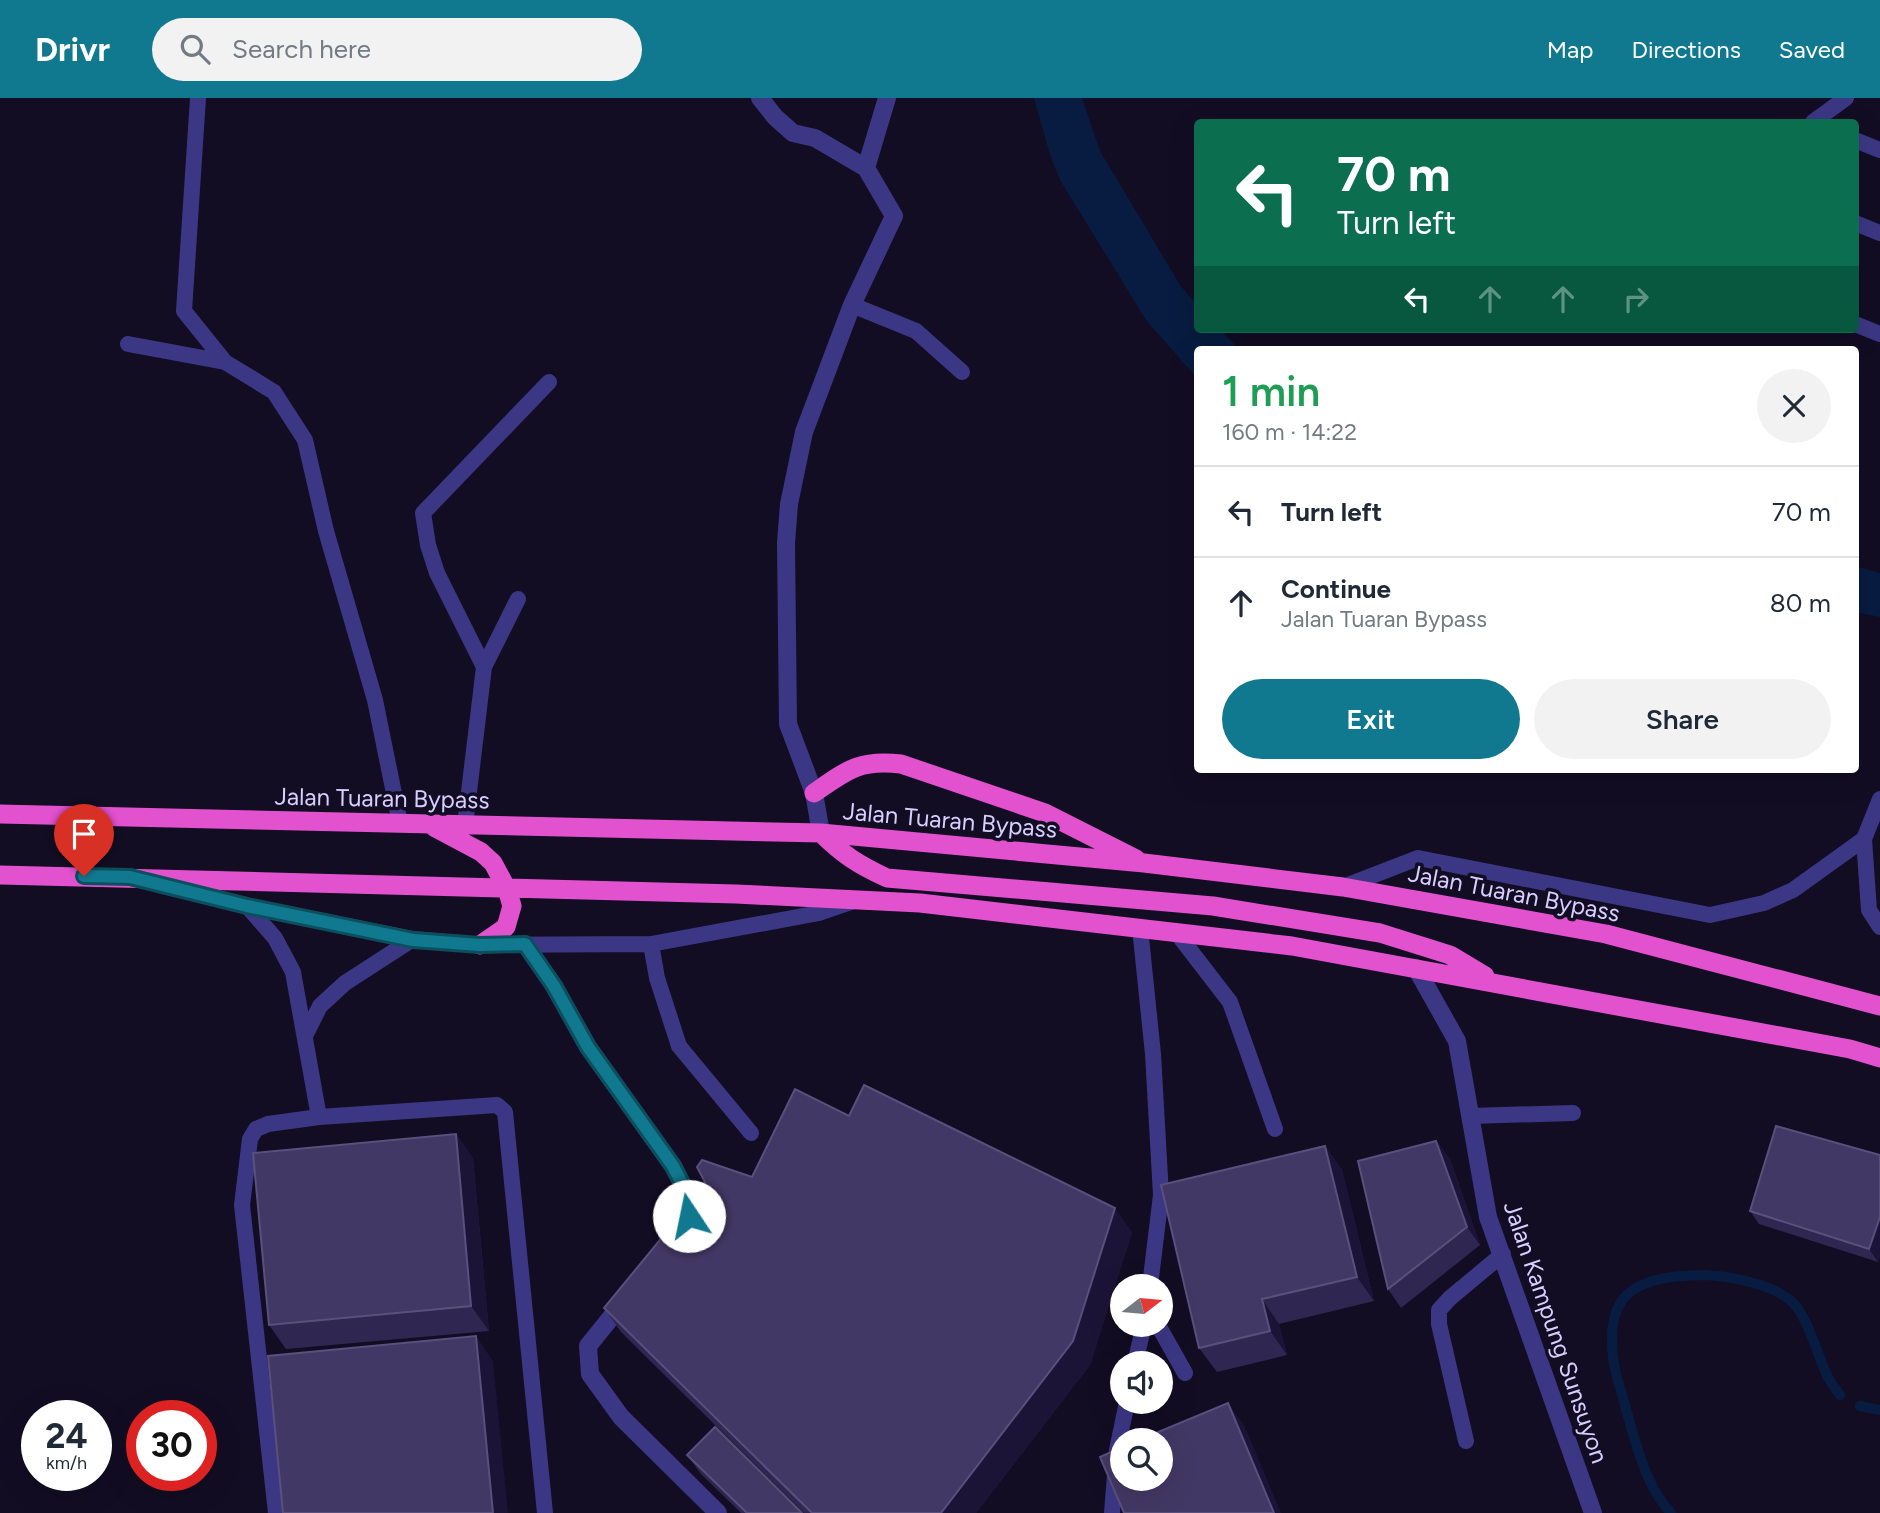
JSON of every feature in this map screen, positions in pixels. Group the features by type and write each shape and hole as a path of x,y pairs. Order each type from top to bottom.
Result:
{"highway":[{"path":"814,793 858,765 879,761 901,764 1045,813 1144,863"},
{"name":"Jalan Tuaran Bypass","path":"0,814 821,832 1144,863 1343,887 1606,934 1880,1006"},
{"path":"429,824 481,852 493,863 507,889 512,906 506,927 480,945"},
{"path":"821,832 849,859 887,878 1213,906 1380,933 1450,955 1492,982"},
{"path":"0,875 860,899 920,903 1292,946 1850,1049 1880,1058"}],"street":[{"path":"760,98 775,117 793,133 815,138 866,168 894,216 852,304 804,432 789,504 786,542 788,724 814,793 821,832"},
{"path":"866,168 887,98"},
{"path":"525,944 554,986 588,1047 673,1166 692,1203 686,1230 677,1240"},
{"name":"Jalan Kampung Sunsuyon","path":"1416,968 1457,1041 1488,1217 1594,1513"},
{"path":"632,1291 587,1346 590,1374 621,1417 718,1513"}],"lane":[{"path":"198,98 184,311 225,362 274,392 304,440 326,531 374,700 400,823"},
{"path":"1818,119 1846,98"},
{"path":"1859,142 1880,150"},
{"path":"1859,225 1880,233"},
{"path":"852,304 916,331 962,372"},
{"path":"1859,326 1880,334"},
{"path":"128,344 225,362"},
{"path":"484,667 437,573 428,545 423,513 549,383"},
{"path":"465,825 484,667 518,599"},
{"path":"1880,799 1864,839 1868,910 1880,927"},
{"path":"1343,887 1418,858 1710,915 1764,903 1793,890 1864,839"},
{"path":"130,877 247,906 413,940 480,945 651,944 819,913 860,899"},
{"path":"247,906 275,938 293,972 319,1117"},
{"path":"1140,928 1153,1054 1161,1195 1151,1274"},
{"path":"1175,932 1230,1002 1275,1129"},
{"path":"305,1036 320,1006 345,983 413,940"},
{"path":"651,944 657,978 679,1046 751,1133"},
{"path":"276,1513 242,1205 250,1139 256,1129 268,1124 319,1117 497,1105 505,1111 545,1513"},
{"path":"1470,1116 1573,1113"},
{"path":"1466,1441 1439,1324 1439,1310 1503,1254"},
{"path":"1165,1337 1185,1374"},
{"path":"1112,1513 1117,1450 1124,1414"}],"water":[{"path":"1034,98 1082,98 1100,151 1180,285 1194,301 1194,333 1223,333 1236,346 1194,346 1194,375 1146,320 1060,180"},
{"path":"1859,567 1880,573 1880,617 1859,613"}],"building":[{"path":"864,1085 1115,1208 1073,1341 941,1513 812,1513 604,1308 706,1184 697,1167 702,1160 752,1177 795,1089 849,1116"},
{"path":"1776,1126 1880,1155 1880,1217 1869,1249 1750,1211"},
{"path":"456,1134 471,1306 269,1325 253,1153"},
{"path":"1436,1141 1467,1227 1388,1289 1358,1161"},
{"path":"1325,1146 1357,1277 1262,1299 1270,1331 1199,1348 1161,1185"},
{"path":"476,1336 493,1513 283,1513 268,1356"},
{"path":"1228,1403 1274,1513 1124,1513 1115,1491 1173,1491 1173,1428 1168,1428"},
{"path":"715,1427 802,1513 747,1513 687,1455"},
{"path":"1110,1452 1110,1480 1100,1457"}],"waterway":[{"path":"1671,1513 1647,1476 1615,1369 1612,1349 1613,1324 1617,1309 1628,1294 1648,1283 1695,1275 1738,1279 1773,1290 1797,1307 1827,1376 1840,1395"},
{"path":"1860,1406 1880,1410"}],"route":[{"path":"84,876 130,877 247,906 413,940 480,945 525,944 554,986 588,1047 673,1166 692,1203 689,1216"}]}
